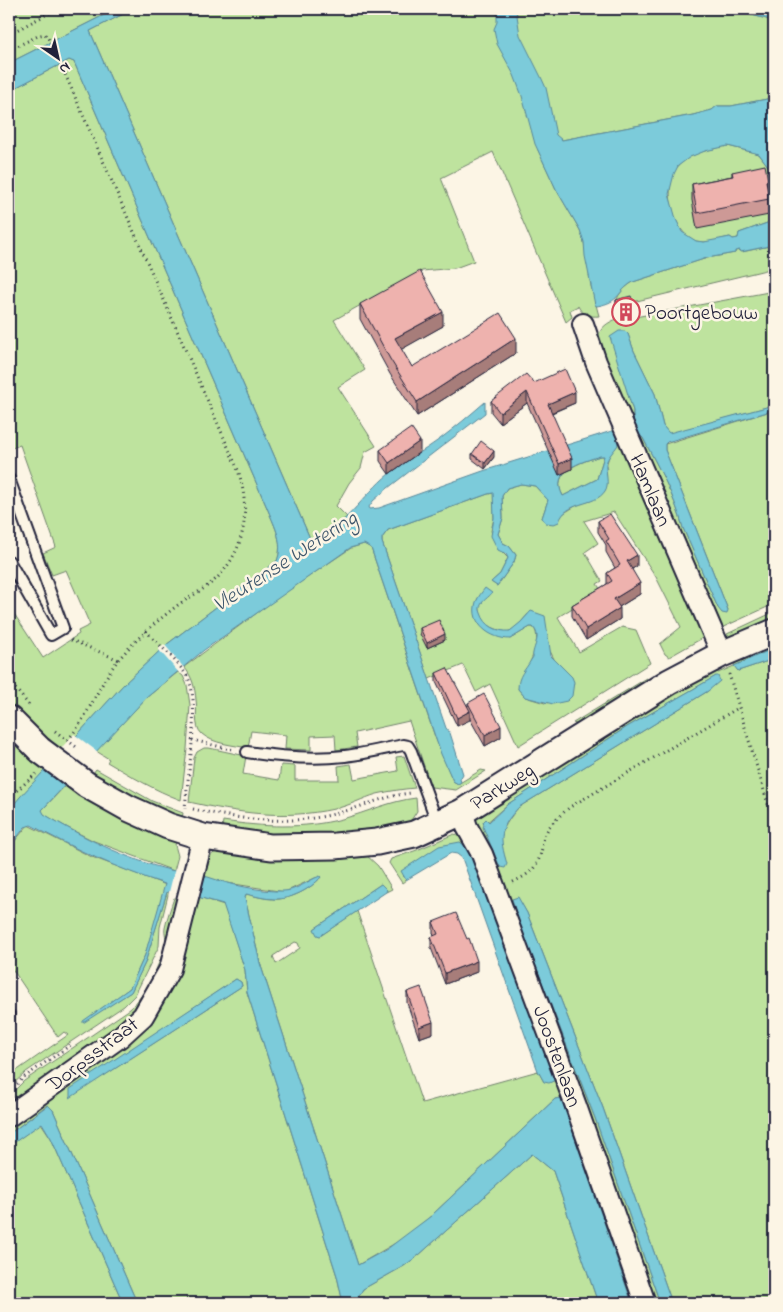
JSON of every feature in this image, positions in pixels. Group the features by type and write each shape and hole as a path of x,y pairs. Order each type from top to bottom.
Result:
{"street":[{"name":"Hamlaan","path":"583,324 596,362 722,654"},
{"name":"Parkweg","path":"9,719 48,755 87,785 128,808 168,826 203,836 271,847 335,846 377,842 414,834 462,812 668,682 722,654 774,632"},
{"name":"Joostenlaan","path":"462,812 496,889 576,1106 645,1303"},
{"name":"Dorpsstraat","path":"9,1116 120,1037 143,1016 170,969 203,836"}],"lane":[{"path":"9,479 63,628 51,635 9,561"},
{"path":"247,752 283,757 329,757 364,754 403,745 408,746 437,824"}],"path":[{"path":"9,34 57,9"},
{"path":"9,50 40,35 45,34 48,38 238,470 244,488 246,512 237,549 218,578 177,606 146,631 119,660 95,696 75,733 48,755 9,797"},
{"path":"57,631 72,640 119,660"},
{"path":"146,631 185,674 192,692 192,740 185,807"},
{"path":"722,654 774,824"},
{"path":"9,681 34,710"},
{"path":"496,889 527,875 536,866 542,852 545,833 554,820 570,807 738,708"},
{"path":"50,726 55,731"},
{"path":"192,740 247,752"},
{"path":"178,805 210,813 257,820 282,821 341,813 396,795 426,793"},
{"path":"14,1088 23,1078 78,1040"}],"green space":[{"path":"9,9 116,9 9,63"},
{"path":"133,9 730,9 774,21 774,93 767,99 731,106 717,106 712,110 693,115 562,140 538,150 556,189 580,230 599,316 587,315 578,306 570,310 572,317 566,322 493,152 441,178 474,261 455,268 422,271 334,320 365,370 338,387 376,446 365,452 361,468 349,483 336,506 347,517 321,539 312,543 90,31"},
{"path":"69,60 74,62 268,510 278,535 280,548 277,561 166,645 124,684 9,810 9,606 43,658 79,634 78,631 90,625 66,570 52,575 43,553 56,547 20,445 9,449 9,91"},
{"path":"728,146 759,154 774,174 774,218 770,222 739,233 738,238 733,239 730,237 709,242 696,241 681,229 675,218 670,195 674,173 679,165 690,157 715,148"},
{"path":"774,245 774,268 616,306 619,295 633,282 707,258 735,253 735,251 740,250 742,252"},
{"path":"774,291 774,405 669,434 663,426 655,394 634,351 628,334 625,382 633,411 633,422 671,493 683,528 718,608 728,610 665,450 665,444 774,410 774,604 719,629 597,342 604,326 619,318 620,321"},
{"path":"577,339 580,339 706,636 669,657 665,654 660,644 681,627 656,577 614,512 584,521 598,543 585,552 602,581 597,584 601,590 558,617 579,652 622,627 636,630 650,663 518,746 490,684 476,692 463,665 429,679 382,538 388,530 494,493 494,518 491,531 502,552 508,558 500,574 491,582 497,586 514,562 516,555 509,546 503,543 498,534 503,518 502,496 507,488 521,484 535,486 548,500 542,518 561,515 577,505 593,500 606,480 609,456 616,447 618,440 615,431 612,431 612,421","holes":["478,598 481,615 489,626 507,632 516,627 528,614 548,638 549,649 555,661 572,677 545,703 525,697 518,689 529,666 537,640 533,627 510,639 478,623 476,604"]},
{"path":"604,456 597,479 563,496 560,480 564,474 585,461"},
{"path":"364,544 371,548 435,737 453,781 458,784 481,770 486,771 456,790 431,787 409,721 355,733 357,747 336,750 335,735 311,736 311,750 285,749 286,735 251,731 248,748 212,740 199,731 196,718 194,686 184,667 277,598 351,548"},
{"path":"774,612 774,622 732,638 727,636 727,634"},
{"path":"774,641 774,648 735,666 738,671 774,659 774,1303 672,1303 603,1108 527,913 518,898 519,923 595,1118 660,1303 650,1303 475,820 476,817 715,667 718,673 734,666 738,657","holes":["716,676 708,691 519,807 502,833 501,843 506,864 484,825 508,804 627,727"]},
{"path":"178,672 183,676 187,685 190,705 181,800 152,787 107,762 109,759 96,751 146,698"},
{"path":"647,678 646,687 582,726 573,723"},
{"path":"204,748 246,756 243,774 279,780 281,765 295,766 295,780 339,780 338,766 351,764 354,779 398,771 396,757 404,756 415,788 377,794 334,809 297,814 261,814 207,806 189,802 194,758 197,752"},
{"path":"96,769 152,801 183,813 182,819 163,812 91,776"},
{"path":"65,786 78,794 81,791 177,840 175,845 178,856 174,871 94,841 43,814 42,810"},
{"path":"416,798 417,811 408,825 380,832 280,837 222,828 223,821 283,826 327,822"},
{"path":"28,825 92,857 166,885 145,955 130,988 83,1022 131,992 145,963 167,892 169,891 160,927 159,946 135,995 124,1006 26,1072 9,1088 9,1076 68,1035 64,1032 58,1037 9,964 9,848"},
{"path":"454,834 466,837 641,1303 632,1303 561,1098 555,1099 431,1216 404,1238 358,1265 260,963 245,898 246,894 271,899 287,898 306,889 321,877 285,892 221,882 205,877 210,856 217,851 364,853 378,866 392,889 386,892 387,890 381,884 314,929 320,936 357,911 422,1103 538,1071 544,1082 465,844 403,877 406,880 402,883 389,863 391,859","holes":["295,942 298,943 300,948 276,964 273,956"]},
{"path":"199,897 224,905 245,970 247,992 337,1276 343,1303 137,1303 53,1110 47,1105 9,1134 9,1126 131,1039 151,1021 185,949","holes":["236,979 241,982 242,986 105,1075 102,1075 99,1071"]},
{"path":"174,898 177,899 160,967 143,1000 129,1019 9,1104 9,1096 24,1081 136,1003 147,988 160,960 166,941 166,924"},
{"path":"41,1123 51,1138 123,1303 9,1303 9,1146"},
{"path":"532,1154 553,1171 598,1303 358,1303 357,1299 363,1289 404,1266 419,1255"}],"water":[{"name":"Vleutense Wetering","path":"116,9 133,9 90,31 312,543 333,530 389,474 440,439 485,402 485,413 388,488 373,501 369,507 370,509 379,508 483,471 615,430 618,445 606,464 607,485 605,491 595,500 568,510 559,522 554,524 546,523 542,518 548,500 535,486 521,484 507,488 502,496 503,518 498,534 503,543 509,546 516,555 514,562 497,586 491,582 500,574 508,558 506,554 498,550 491,536 494,518 493,493 388,530 382,538 463,774 460,779 461,782 458,784 453,781 441,754 371,548 364,544 350,548 204,650 146,698 42,810 44,814 89,839 138,860 170,870 208,877 245,887 275,891 291,890 321,877 306,889 287,898 271,899 246,894 245,898 260,963 358,1265 387,1249 431,1216 555,1099 561,1098 632,1303 598,1303 553,1171 532,1154 419,1255 404,1266 363,1289 357,1299 358,1303 343,1303 337,1276 247,992 245,970 223,904 176,891 167,892 145,963 131,992 83,1023 83,1021 130,988 145,955 165,884 96,858 31,825 25,827 9,848 9,810 124,684 166,645 277,561 280,548 276,529 268,510 74,62 69,60 9,91 9,63","holes":["604,456 597,479 563,496 560,480 564,474 577,464"]},
{"path":"497,9 516,9 520,35 546,88 556,135 562,140 693,115 712,110 717,106 731,106 767,99 774,93 774,174 759,154 728,146 705,151 690,157 678,166 669,194 682,232 696,241 704,242 730,237 733,239 738,238 739,233 770,222 774,218 774,245 741,252 740,250 735,251 735,253 707,258 633,282 610,302 595,305 584,242 580,230 556,189 535,144 522,96 514,75 497,44 494,29 497,22"},
{"path":"730,9 774,9 774,21"},
{"path":"619,331 625,331 628,334 634,351 655,394 663,426 669,433 774,405 774,410 665,444 665,450 728,610 727,614 722,613 718,608 683,528 671,493 635,426 633,411 610,337"},
{"path":"485,588 492,593 482,604 480,610 485,621 496,629 510,631 531,611 545,616 551,656 572,677 574,682 572,696 567,701 553,704 525,697 518,689 521,677 533,657 537,633 533,627 530,627 510,639 496,636 483,629 476,617 475,610 476,602"},
{"path":"774,648 774,659 738,671 734,666"},
{"path":"718,676 720,681 708,691 519,807 512,814 502,833 507,864 505,868 500,867 483,827 483,822 486,819 489,822 508,804 627,727"},
{"path":"460,842 472,851 556,1080 549,1083 544,1082 538,1071 462,858 457,854 451,853 406,880 401,871 439,846"},
{"path":"381,884 387,890 386,892 320,936 317,935 314,929"},
{"path":"518,897 527,913 603,1108 672,1303 660,1303 595,1118 519,923 512,899"},
{"path":"236,979 241,982 242,986 70,1098 70,1089"},
{"path":"48,1105 53,1110 137,1303 123,1303 51,1138 42,1123 9,1146 9,1134"}],"pier":[{"path":"164,644 185,669 180,674 158,649"},
{"path":"74,734 98,752 67,787 43,768"},
{"path":"175,868 205,874 199,899 176,893 169,894 168,896"}],"building":[{"path":"765,165 769,199 697,213 692,184 733,176 732,172"},
{"path":"420,271 443,312 395,338 412,367 500,313 516,338 417,402 390,359 360,304"},
{"name":"Poortgebouw","path":"631,296 635,311 620,316 616,300"},
{"path":"565,369 575,392 548,404 572,458 559,464 527,392 500,413 491,401 526,374 534,383"},
{"path":"411,428 420,441 389,463 380,450"},
{"path":"481,441 494,451 485,463 472,454"},
{"path":"610,514 637,555 627,561 640,583 614,599 620,608 586,629 572,605 612,581 607,573 620,565 606,541 609,539 598,521"},
{"path":"439,620 445,634 427,643 420,628"},
{"path":"447,668 470,711 457,718 436,673"},
{"path":"484,694 501,726 485,735 468,703"},
{"path":"456,913 467,939 469,938 477,961 445,973 431,937 438,934 433,922"},
{"path":"421,987 433,1022 419,1027 407,992"},
{"path":"9,1002 15,1012 9,1016"}],"place":[{"name":"Poortgebouw","path":"626,312"}]}
